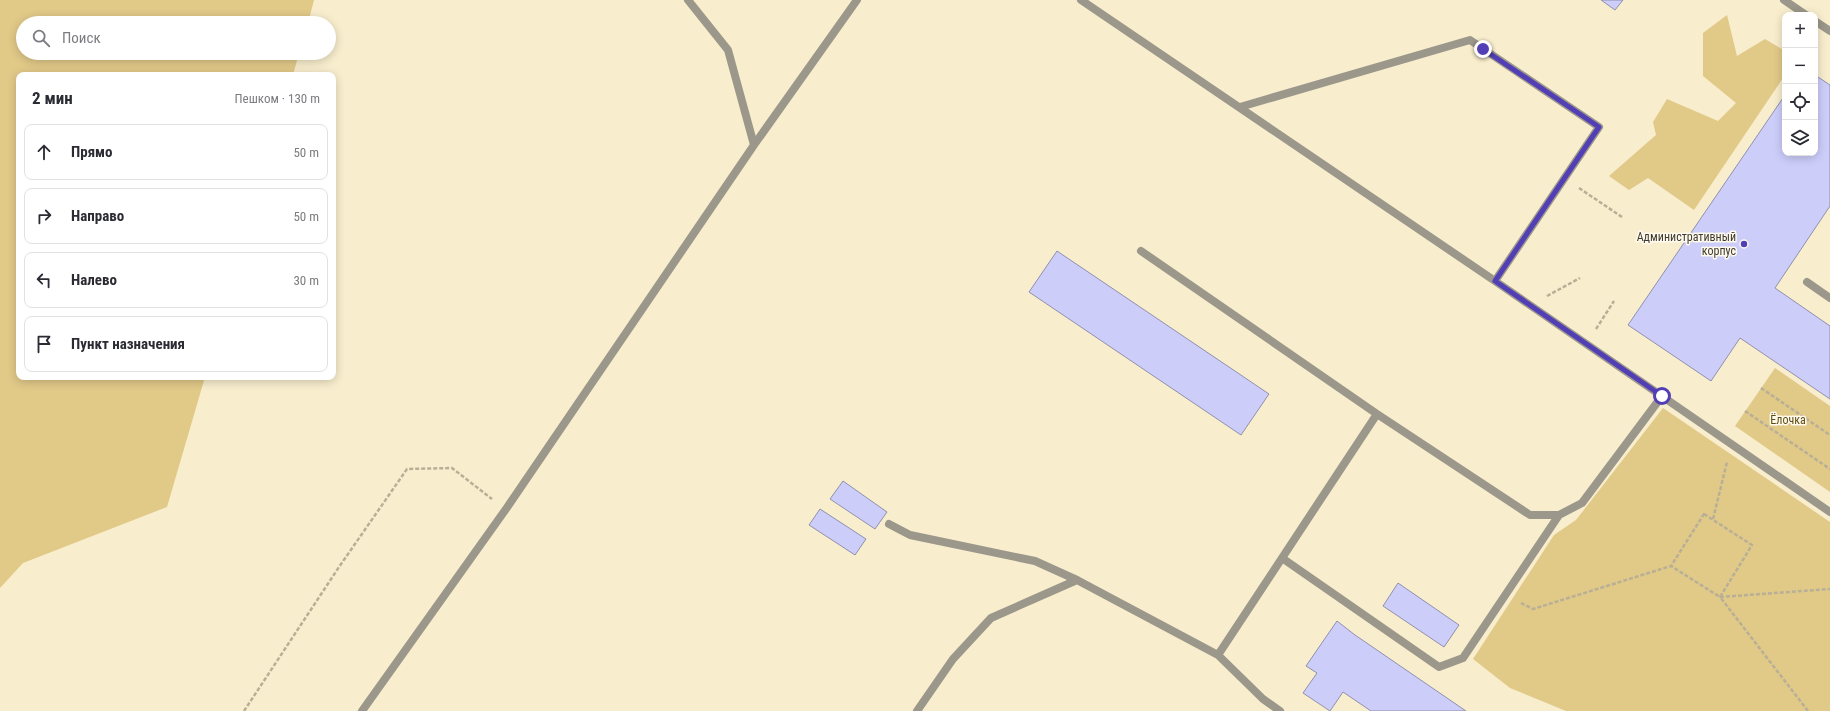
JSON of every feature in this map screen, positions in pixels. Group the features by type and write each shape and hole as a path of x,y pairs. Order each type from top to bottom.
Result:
{"street":[{"path":"688,0 728,50 754,145"},
{"path":"362,711 506,509 754,145 857,0"},
{"path":"1081,0 1495,281 1830,512"},
{"path":"1784,0 1802,12"},
{"path":"1818,23 1830,31"},
{"path":"1240,107 1470,40 1599,127 1495,281"},
{"path":"1141,251 1377,414 1530,515 1559,515 1582,503 1662,396"},
{"path":"1807,282 1830,298"},
{"path":"1218,656 1377,414"},
{"path":"1282,558 1440,667 1463,658 1559,515"},
{"path":"889,524 910,534 1035,561 1078,580 1218,656 1263,699 1280,711"},
{"path":"917,711 953,659 991,618 1078,580"}],"path":[{"path":"1564,179 1622,217"},
{"path":"1530,305 1580,278"},
{"path":"1586,344 1614,301"},
{"path":"1761,388 1830,435"},
{"path":"1745,411 1830,469"},
{"path":"1713,520 1732,444"},
{"path":"244,711 339,567 407,469 452,468 506,509"},
{"path":"1505,596 1533,609 1671,566 1704,514 1752,545 1720,596"},
{"path":"1671,566 1720,596 1808,711"},
{"path":"1720,596 1830,589"}],"green space":[{"path":"0,0 314,0 310,16 16,16 16,60 297,60 294,72 16,72 16,380 204,380 167,507 23,563 0,588"},
{"path":"1727,15 1737,56 1765,39 1782,49 1782,79 1694,210 1648,178 1629,190 1609,176 1656,135 1653,122 1667,99 1718,121 1736,103 1703,76 1703,33"},
{"name":"Ёлочка","path":"1775,368 1830,406 1830,492 1735,426"},
{"path":"1663,408 1830,522 1830,711 1566,711 1510,688 1473,659 1554,535 1576,520"}],"building":[{"path":"1601,0 1623,0 1615,10"},
{"name":"Административный корпус","path":"1818,77 1830,85 1830,206 1775,288 1830,326 1830,399 1740,338 1711,381 1628,325 1782,99 1782,156 1818,156"},
{"path":"1057,251 1269,394 1241,435 1029,292"},
{"path":"843,481 887,512 875,529 830,499"},
{"path":"820,509 866,539 855,555 809,525"},
{"path":"1398,583 1459,625 1444,647 1383,606"},
{"path":"1337,621 1466,711 1371,711 1343,692 1330,711 1303,693 1317,673 1306,666"}],"place":[{"name":"Административный корпус","path":"1744,244"}],"route":[{"path":"1483,49 1599,127 1495,281 1662,396"}]}
